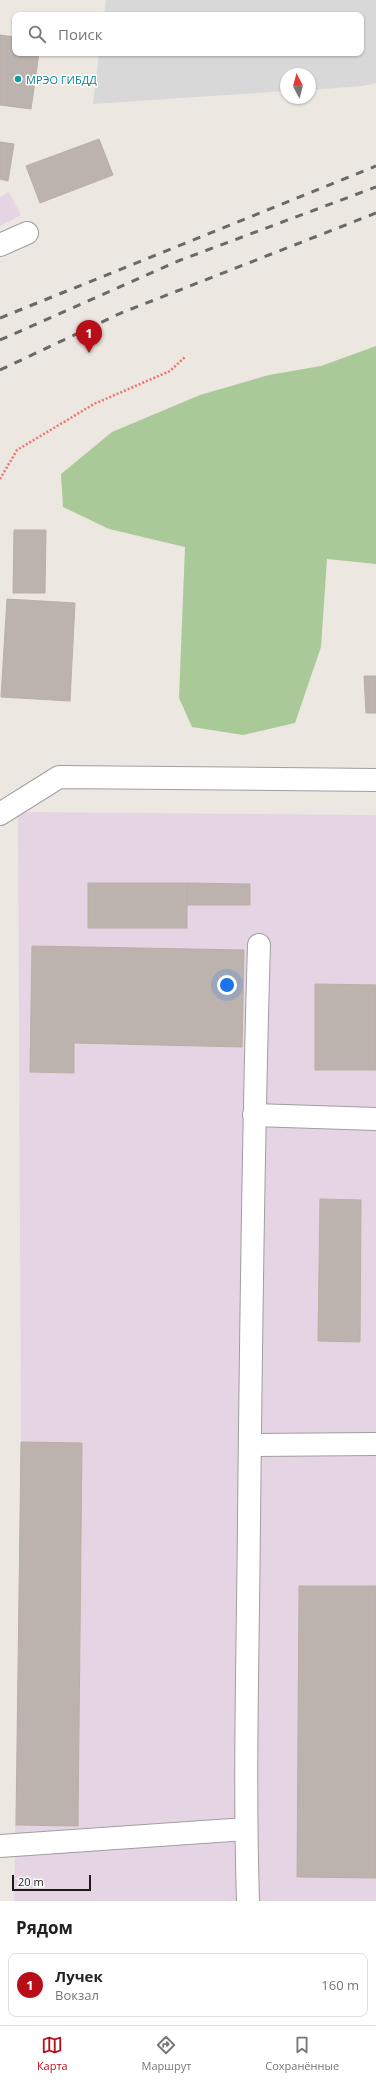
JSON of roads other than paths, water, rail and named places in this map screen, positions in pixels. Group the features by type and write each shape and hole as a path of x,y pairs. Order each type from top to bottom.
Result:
{"street":[{"path":"0,245 27,233"},
{"path":"0,814 59,777 376,780"},
{"path":"248,1901 246,1829 250,1445 254,1115 259,945"},
{"path":"254,1115 376,1119"},
{"path":"250,1445 376,1444"},
{"path":"0,1846 246,1829"}],"railway":[{"path":"0,318 376,166"},
{"path":"0,340 178,261 376,187"},
{"path":"0,370 121,313 376,213"}],"place":[{"name":"МРЭО ГИБДД","path":"18,79"},
{"name":"Лучек","path":"89,353"}]}
